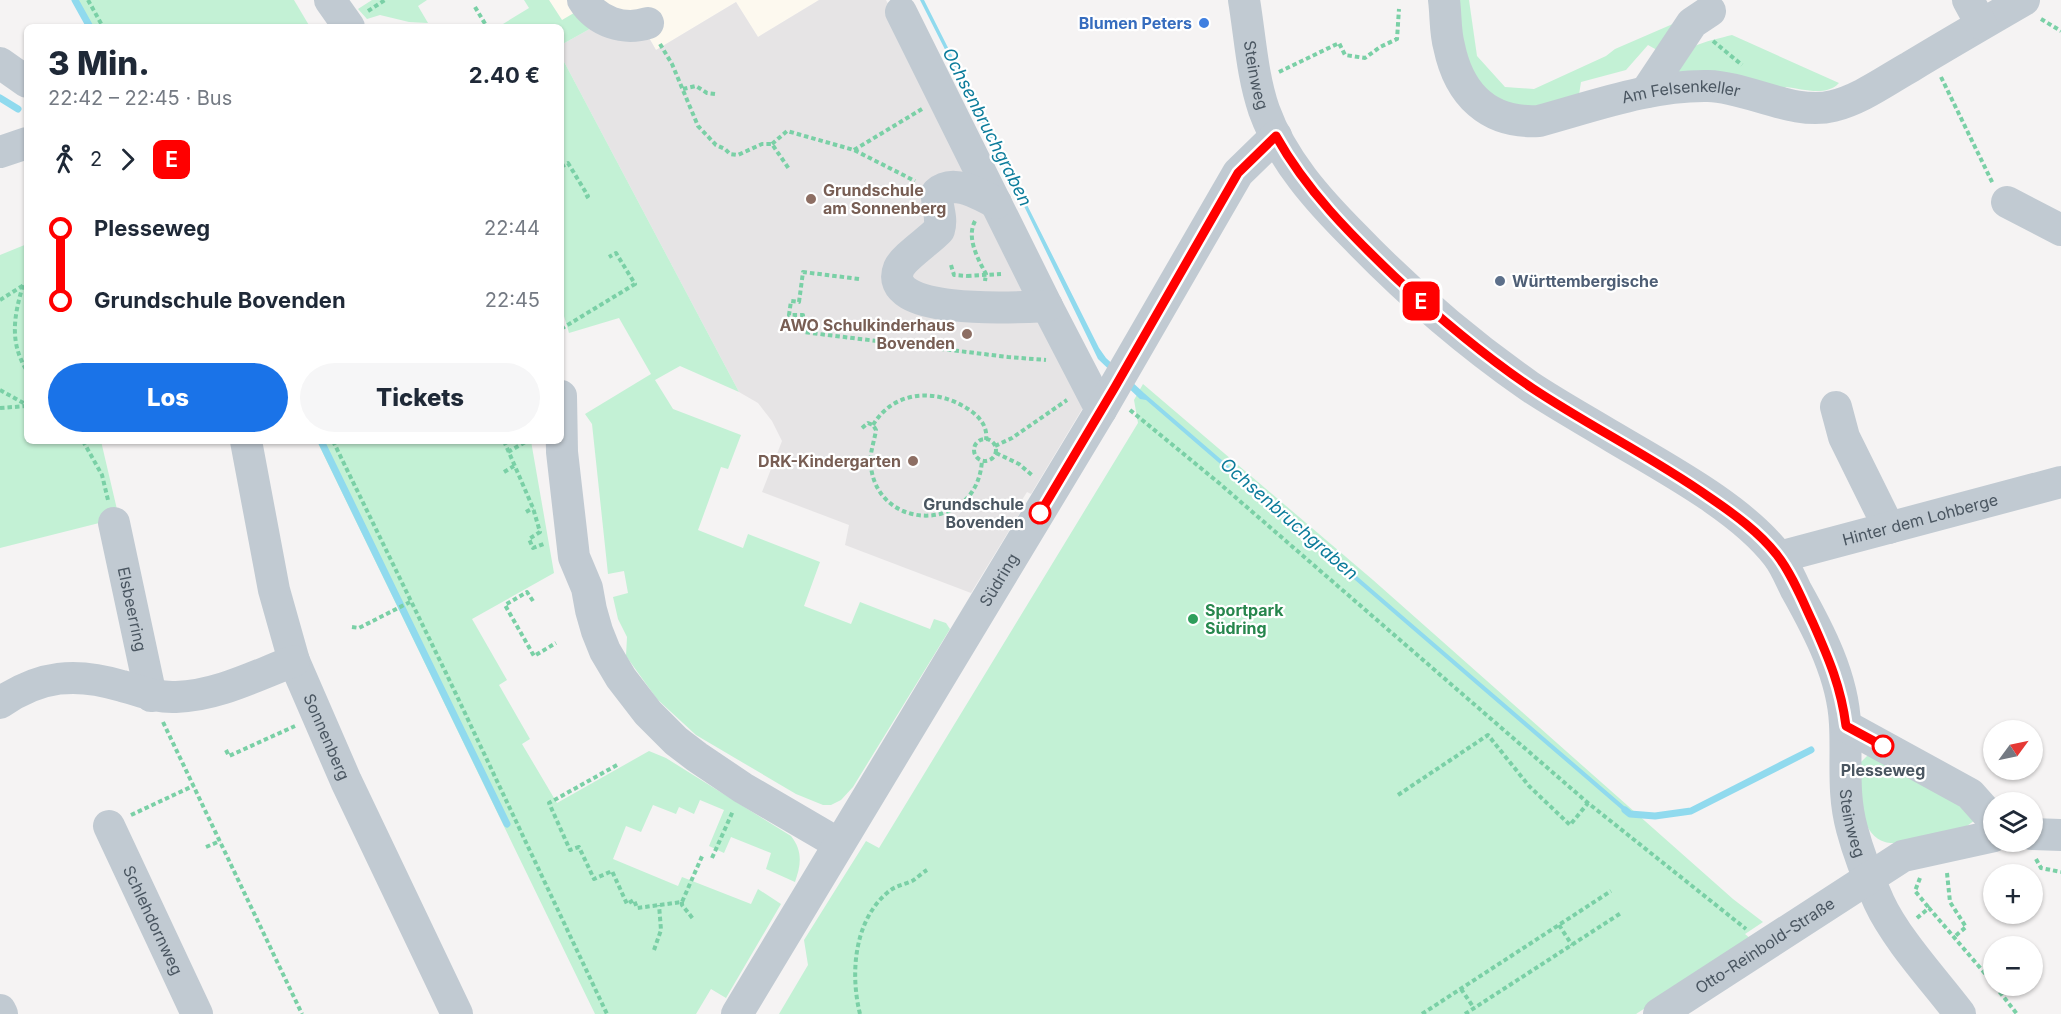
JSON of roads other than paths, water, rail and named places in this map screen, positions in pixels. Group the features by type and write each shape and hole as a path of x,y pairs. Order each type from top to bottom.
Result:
{"street":[{"path":"330,0 359,18"},
{"path":"583,0 592,12 611,23 629,27 648,23"},
{"name":"Steinweg","path":"1244,0 1257,83 1264,110 1276,136 1306,183 1378,261 1482,352 1533,388 1721,505 1749,526 1779,557 1837,677 1846,726 1844,782 1847,805 1852,830 1880,904 1899,934 1960,1014"},
{"name":"Am Felsenkeller","path":"1444,0 1448,46 1462,82 1472,97 1486,111 1504,119 1523,122 1539,121 1646,92 1685,87 1710,86 1746,92 1813,109 1832,106 1865,93 1930,54 1974,12 2024,0"},
{"path":"1646,92 1692,23 1710,11"},
{"path":"901,12 943,97 988,199 1047,306 1103,383"},
{"path":"0,63 24,80"},
{"name":"Südring","path":"737,1014 1053,492 1103,383 1238,173 1276,136"},
{"path":"0,152 24,144"},
{"path":"988,199 949,186 942,188 937,193 940,215 939,230 900,267 898,276 900,283 915,298 933,303 999,309 1047,306"},
{"path":"2007,202 2061,230"},
{"path":"1836,407 1844,436 1888,528"},
{"name":"Sonnenberg","path":"247,444 274,590 294,661 345,781 457,1014"},
{"path":"562,444 574,557 587,588 591,610 605,651 621,678 668,733 696,757 743,788 839,844"},
{"name":"Hinter dem Lohberge","path":"1779,557 2061,482"},
{"name":"Elsbeerring","path":"114,523 151,696"},
{"path":"0,703 32,684 73,677 105,681 151,696 176,698 198,695 294,661"},
{"path":"1846,726 1970,794 1983,809"},
{"name":"Schlehdornweg","path":"109,826 197,1014"},
{"path":"2043,841 2061,835"},
{"path":"1870,877 1903,856 1983,838"},
{"name":"Otto-Reinbold-Straße","path":"1659,1014 1870,877"},
{"path":"0,1010 2,1014"}],"water":[{"path":"920,0 924,0 1106,358 1631,812 1630,814 1628,815 1146,400 1140,399 1098,359"}],"waterway":[{"path":"75,0 88,24"},
{"path":"0,98 18,109"},
{"path":"322,444 507,824"},
{"name":"Ochsenbruchgraben","path":"1625,810 1630,814 1655,816 1691,811 1811,750"}],"place":[{"name":"Blumen Peters","path":"1204,23"},
{"name":"Grundschule am Sonnenberg","path":"811,199"},
{"name":"Württembergische","path":"1500,281"},
{"name":"AWO Schulkinderhaus Bovenden","path":"967,334"},
{"name":"DRK-Kindergarten","path":"913,461"},
{"name":"Grundschule Bovenden","path":"1040,513"},
{"name":"Sportpark Südring","path":"1193,619"},
{"name":"Plesseweg","path":"1883,746"}]}
